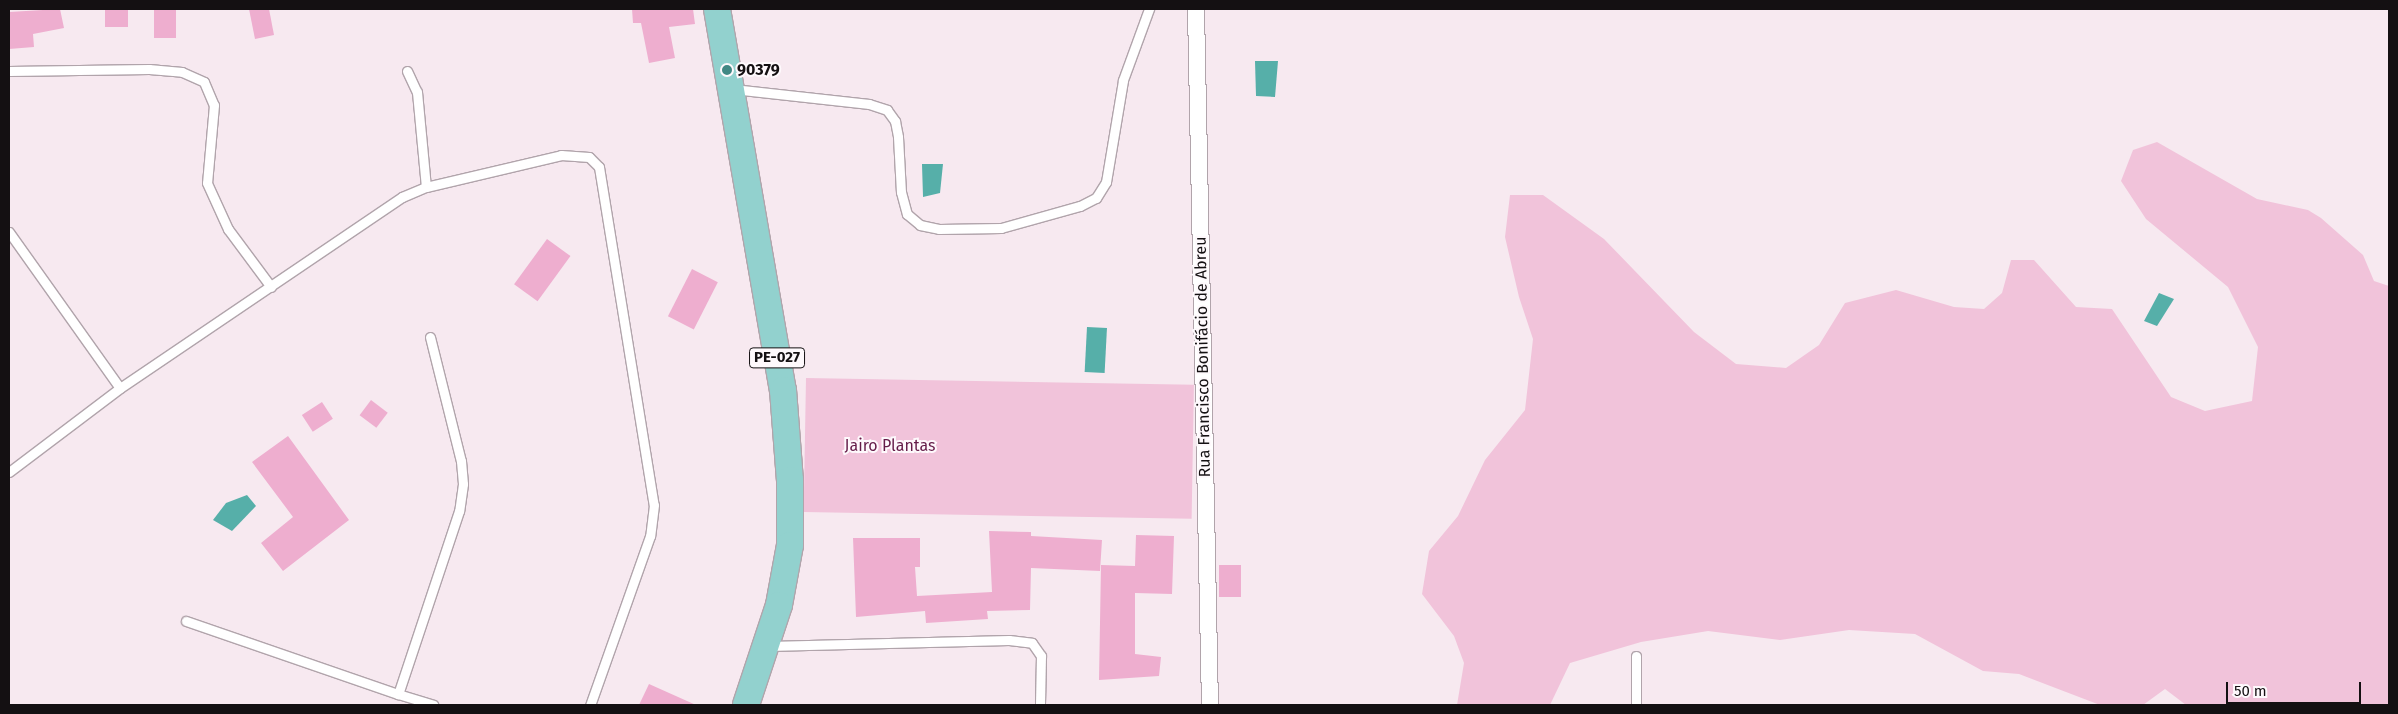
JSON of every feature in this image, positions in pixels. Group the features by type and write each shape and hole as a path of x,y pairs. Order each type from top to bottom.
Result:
{"main road":[{"name":"PE-027","path":"717,9 783,390 790,480 790,545 779,605 746,705"}],"street":[{"name":"Rua Francisco Bonifácio de Abreu","path":"1196,9 1210,705"}],"lane":[{"path":"731,89 869,104 887,110 895,121 898,137 901,192 907,214 920,224 939,229 1001,228 1080,206 1096,198 1106,182 1124,80 1149,9"},
{"path":"9,71 149,69 182,72 204,82 214,105 207,183 228,229 271,287"},
{"path":"407,71 417,92 426,187"},
{"path":"9,472 120,388 402,197 426,187 561,155 590,157 596,160 599,167 654,505 650,536 590,705"},
{"path":"9,232 120,388"},
{"path":"398,694 459,511 463,484 461,461 430,337"},
{"path":"186,621 433,705"},
{"path":"766,646 1009,640 1032,643 1041,656 1040,705"},
{"path":"1636,656 1636,705"}],"green space":[{"path":"2157,142 2257,199 2308,210 2321,218 2363,255 2374,281 2389,286 2389,705 2186,705 2165,689 2143,705 2100,705 2019,674 1983,671 1915,634 1849,630 1780,640 1708,631 1641,642 1570,663 1550,705 1457,705 1464,663 1454,636 1422,594 1429,551 1458,516 1485,460 1525,410 1533,339 1519,297 1505,237 1510,195 1543,195 1604,239 1694,332 1736,364 1786,368 1819,345 1845,303 1896,290 1954,307 1984,309 2002,293 2011,260 2034,260 2076,307 2112,309 2171,397 2205,411 2252,401 2258,347 2228,287 2146,219 2121,181 2133,150"},
{"name":"Jairo Plantas","path":"806,378 1194,385 1192,519 804,512"}],"water":[{"path":"1255,61 1278,61 1275,97 1256,96"},
{"path":"922,164 943,164 940,193 923,197"},
{"path":"2159,293 2174,299 2157,326 2144,321"},
{"path":"1087,327 1107,328 1105,373 1085,372"},
{"path":"247,495 256,506 232,531 213,520 226,503"}],"building":[{"path":"60,9 64,28 33,34 34,47 9,49 9,12"},
{"path":"105,9 128,9 128,27 105,27"},
{"path":"154,9 176,9 176,38 154,38"},
{"path":"249,9 269,9 274,35 255,39"},
{"path":"632,9 693,9 695,24 669,27 675,58 649,63 641,23 633,23"},
{"path":"547,239 570,256 538,301 514,284"},
{"path":"692,269 718,282 694,329 668,316"},
{"path":"371,400 388,413 376,428 360,415"},
{"path":"322,402 333,419 313,432 302,415"},
{"path":"288,436 349,520 283,571 261,543 293,517 252,462"},
{"path":"989,531 1031,532 1031,536 1102,540 1100,571 1031,568 1030,610 987,611 988,619 926,623 925,611 856,617 853,538 920,538 920,567 915,567 917,596 992,592"},
{"path":"1136,535 1174,536 1172,594 1135,593 1135,654 1161,657 1159,676 1099,680 1101,565 1135,566"},
{"path":"1219,565 1241,565 1241,597 1219,597"},
{"path":"649,684 696,705 639,705"}],"place":[{"name":"90379","path":"727,70"}]}
